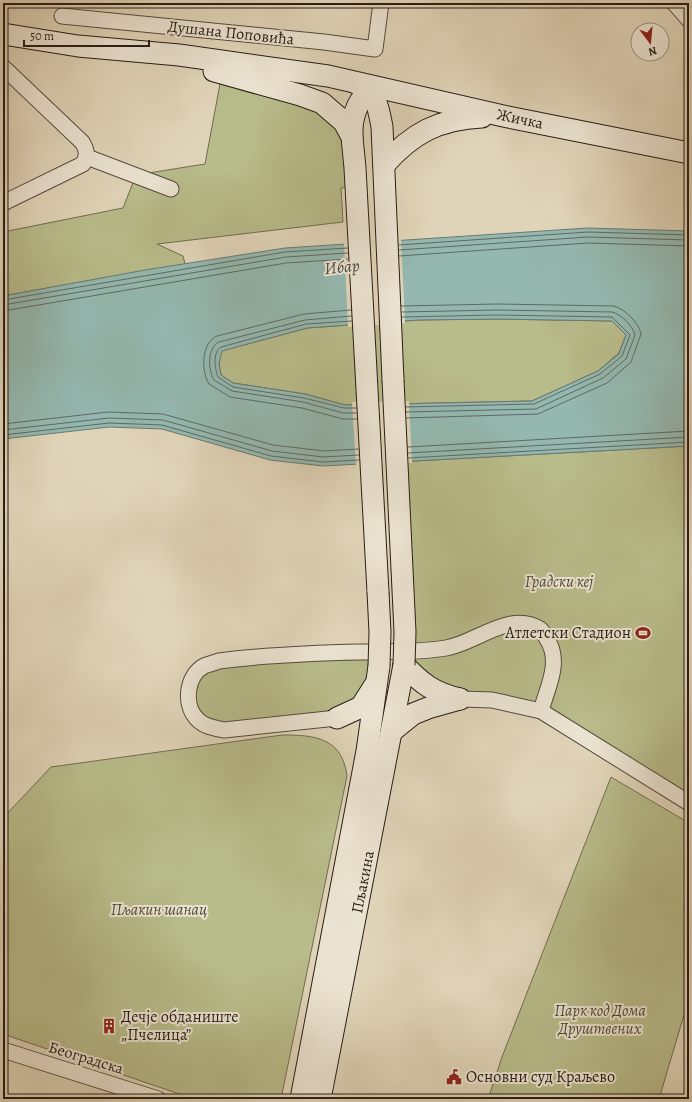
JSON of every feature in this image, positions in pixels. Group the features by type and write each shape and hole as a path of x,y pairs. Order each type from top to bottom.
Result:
{"main road":[{"name":"Душана Поповића","path":"3,34 78,46 179,55 352,81"},
{"name":"Душана Поповића","path":"179,55 214,71 300,95 322,103 344,122 352,137 355,168 380,632 378,673"},
{"name":"Жичка","path":"352,81 508,117 689,153"},
{"path":"352,81 370,92"},
{"path":"352,137 353,118 363,98 370,92 378,89 390,90"},
{"name":"Пљакина","path":"320,1099 404,665 405,632 384,165 379,109 373,95 370,92"},
{"path":"384,165 395,152 420,133 440,124 451,120 468,118 508,117"},
{"path":"404,665 429,688 442,694 460,699"},
{"path":"367,751 363,741 357,734 337,718 361,707 378,673"},
{"name":"Пљакина","path":"301,1099 367,751 378,673"},
{"path":"392,731 414,714 428,708 460,699"}],"street":[{"name":"Душана Поповића","path":"62,16 324,42 375,49 381,3"},
{"path":"674,3 689,20"},
{"path":"3,67 82,142 86,149 87,157 83,164 3,203"},
{"path":"87,157 170,188"},
{"path":"337,718 224,730 210,727 198,720 188,702 188,692 193,676 204,666 219,661 332,653 426,651 448,648 467,642 509,624 528,624 541,630 550,642 554,656 553,672 541,712"},
{"path":"460,699 492,700 541,712 689,803"},
{"name":"Београдска","path":"3,1050 158,1099"}],"green space":[{"path":"222,73 334,113 356,187 341,188 343,222 157,244 183,256 185,264 3,296 3,232 123,208 136,175 205,164"},
{"path":"497,319 612,321 626,335 619,353 598,371 532,401 345,405 305,394 233,383 221,375 219,363 221,351 307,328 418,320"},
{"name":"Градски кеј","path":"689,446 689,803 541,711 460,699 404,665 396,462"},
{"path":"366,652 379,666 352,712 210,727 188,692 204,666"},
{"name":"Пљакин шанац","path":"282,735 315,738 325,741 333,746 339,753 344,763 347,776 281,1099 194,1099 3,1034 3,818 51,767"},
{"name":"Парк код Дома Друштвених","path":"611,777 689,823 689,998 659,1099 488,1099 502,1057"}],"water":[{"name":"Ибар","path":"588,228 689,231 689,446 323,466 270,460 162,429 109,427 3,439 3,296 145,270 285,248","holes":["497,319 612,321 626,335 619,354 598,371 532,401 345,405 305,394 233,383 221,375 219,364 222,351 307,328 418,320"]}],"pier":[{"path":"401,239 405,323 348,327 344,242"},
{"path":"409,401 412,463 356,466 352,402"}],"place":[{"name":"Атлетски Стадион","path":"643,633"},
{"name":"Дечје обданиште „Пчелица”","path":"109,1026"},
{"name":"Основни суд Краљево","path":"454,1077"}]}
